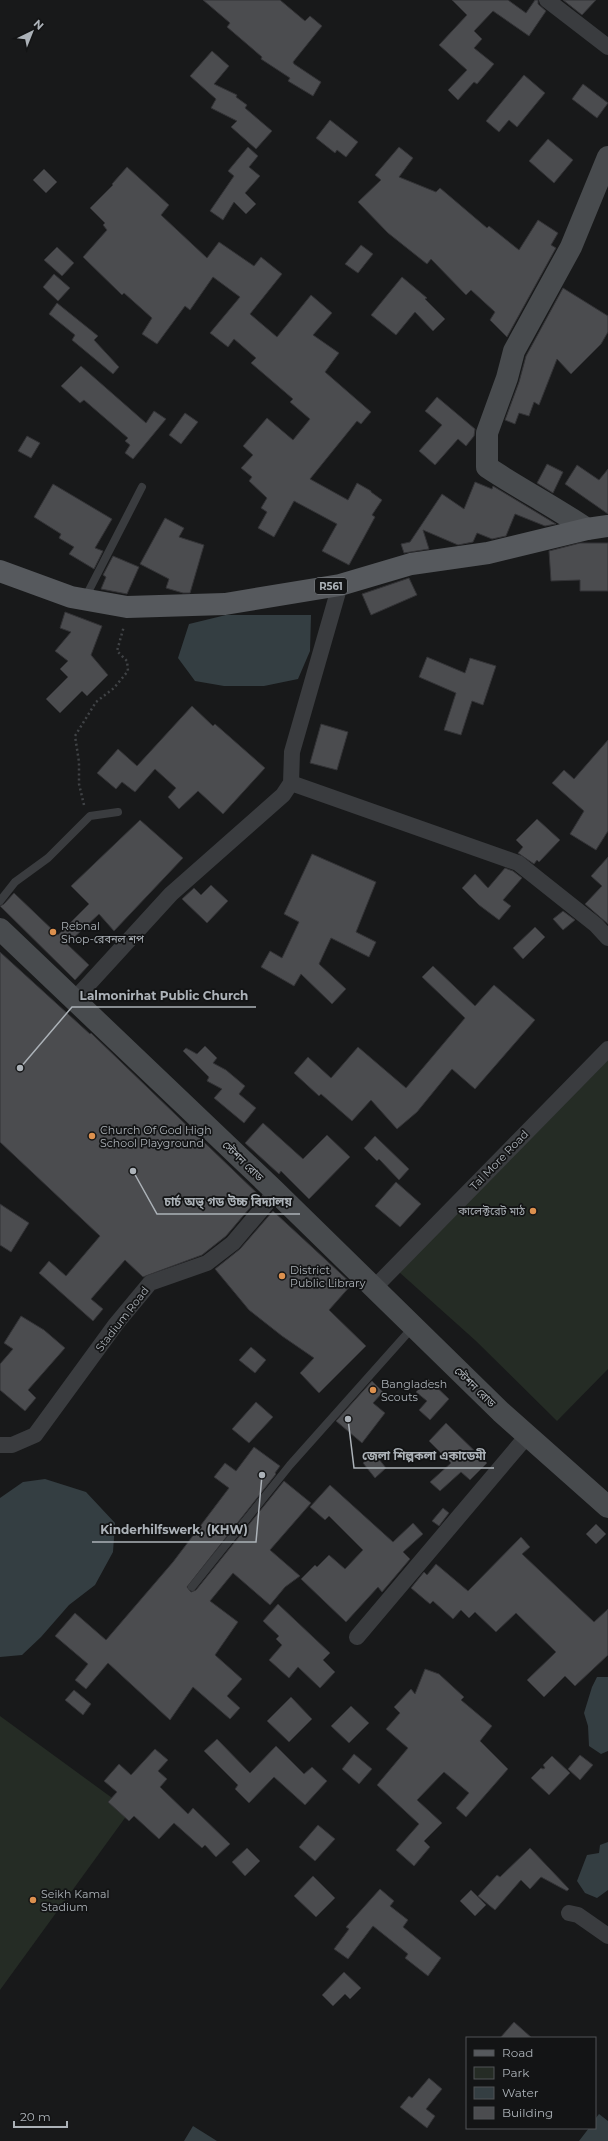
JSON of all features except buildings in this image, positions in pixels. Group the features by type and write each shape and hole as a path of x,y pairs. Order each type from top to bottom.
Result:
{"main road":[{"path":"598,527 554,506 510,482 487,467 487,432 507,378 514,351 571,247 608,157"},
{"name":"R561","path":"0,571 77,598 127,608 225,604 340,585 411,564 488,553 598,527"},
{"name":"স্টেশন রোড","path":"0,929 274,1190 527,1436 608,1507"}],"street":[{"path":"547,0 608,47"},
{"path":"74,1000 171,894 283,796 291,783 292,752 340,585"},
{"path":"291,783 518,863 596,925 608,938"},
{"name":"Tal More Road","path":"374,1288 608,1049"},
{"name":"Stadium Road","path":"0,1445 12,1445 35,1435 116,1324 150,1283 207,1263 233,1243 267,1203 274,1190"},
{"path":"357,1637 527,1436"},
{"path":"569,1913 578,1915 608,1936"}],"lane":[{"path":"77,598 142,487"},
{"path":"0,901 15,882 48,858 90,816 118,812"},
{"path":"192,1587 290,1465 414,1327"}],"path":[{"path":"90,816 83,802 79,784 79,762 75,736 96,702 114,688 128,671 127,661 117,651 123,636 127,608"}],"green space":[{"name":"কালেক্টরেট মাঠ","path":"608,1060 608,1369 557,1421 476,1341 399,1272"},
{"name":"Seikh Kamal Stadium","path":"0,1716 130,1811 0,1990"}],"water":[{"path":"226,615 311,615 310,651 298,679 264,686 224,686 195,681 178,658 189,624"},
{"path":"45,1479 86,1492 115,1523 113,1552 95,1585 69,1605 41,1637 22,1655 0,1657 0,1498 23,1482"},
{"path":"597,1677 608,1677 608,1751 601,1754 589,1746 588,1726 584,1713 592,1687"},
{"path":"608,1842 608,1890 597,1898 585,1893 577,1881 587,1855 599,1853 600,1845"},
{"path":"599,2114 608,2121 608,2141 579,2141 588,2129 596,2129 596,2118"},
{"path":"193,2126 217,2141 184,2141"}],"place":[{"name":"Rebnal Shop-রেবনল শপ","path":"53,932"},
{"name":"Lalmonirhat Public Church","path":"20,1068"},
{"name":"Church Of God High School Playground","path":"92,1136"},
{"name":"চার্চ অভ্ গড ‍উচ্চ বিদ্যালয়","path":"133,1171"},
{"name":"কালেক্টরেট মাঠ","path":"533,1211"},
{"name":"District Public Library","path":"282,1276"},
{"name":"Bangladesh Scouts","path":"373,1390"},
{"name":"জেলা শিল্পকলা একাডেমী","path":"348,1419"},
{"name":"Kinderhilfswerk, (KHW)","path":"262,1475"},
{"name":"Seikh Kamal Stadium","path":"33,1900"}]}
